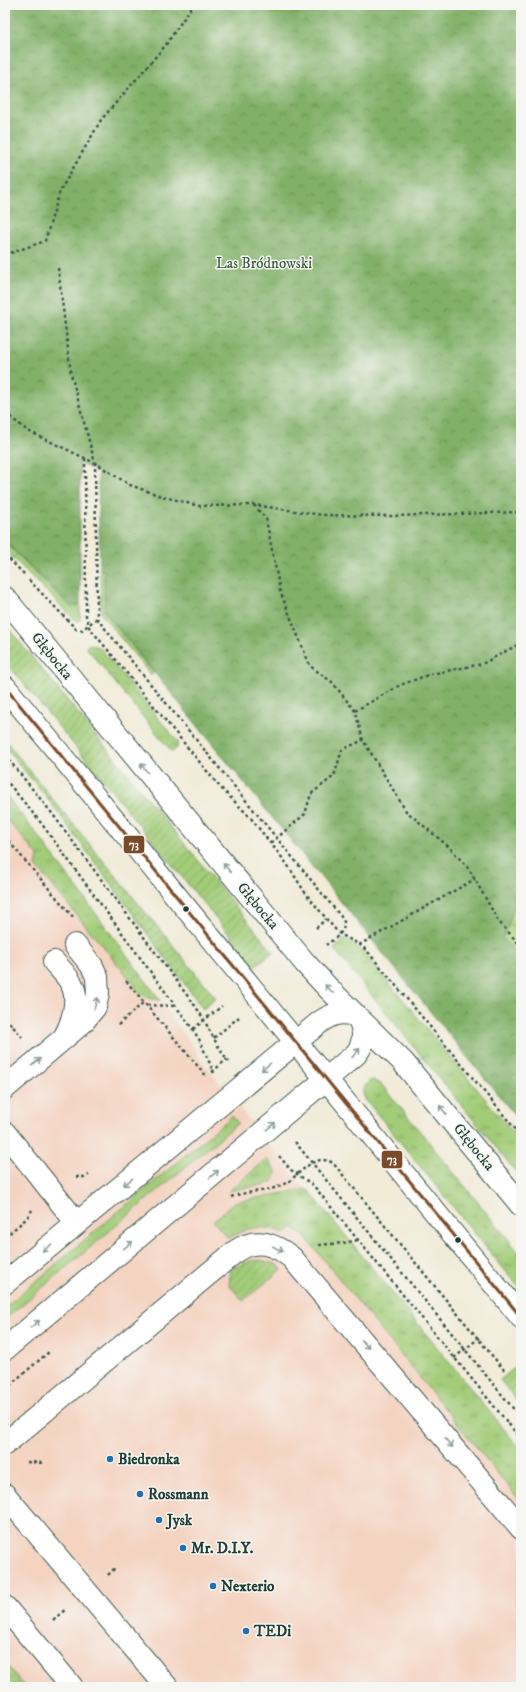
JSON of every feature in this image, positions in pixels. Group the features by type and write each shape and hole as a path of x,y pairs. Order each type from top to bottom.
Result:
{"street":[{"name":"Głębocka","path":"5,598 305,963 416,1077 521,1205"},
{"path":"5,687 521,1317"},
{"path":"7,1088 88,1018 95,1007 98,994 98,982 95,971 75,945"},
{"path":"54,962 71,982 75,993 72,1020 67,1033 61,1042"},
{"path":"5,1283 320,1022 334,1014 345,1013 357,1016 363,1030 362,1045 356,1054 5,1349"},
{"path":"6,1134 77,1223"},
{"path":"5,1444 241,1247 253,1243 265,1243 283,1251 292,1258 521,1528"},
{"path":"5,1495 167,1687"},
{"path":"5,1607 72,1687"}],"path":[{"path":"5,255 45,241 60,191 101,120 165,46 193,5"},
{"path":"58,268 71,374 94,463 97,618 343,919 344,927 340,934 329,943"},
{"path":"5,413 28,431 85,458 130,485 199,506 254,505 322,515 393,516 521,512"},
{"path":"85,458 86,616 88,625 220,787 250,817 292,870 306,894 326,919 340,934 368,952 521,1136"},
{"path":"254,505 266,519 280,591 310,666 332,682 355,711 363,740 406,811 449,847 469,869 498,922 521,946"},
{"path":"5,555 76,629 82,630 97,618"},
{"path":"355,711 400,685 431,674 482,664 521,643"},
{"path":"271,843 305,814 311,794 334,776 342,750 363,740"},
{"path":"5,755 55,817 204,1020 232,1066"},
{"path":"5,779 44,827 193,1029 216,1077"},
{"path":"359,945 475,879"},
{"path":"316,928 326,919"},
{"path":"147,1006 176,1006"},
{"path":"193,1029 222,1006"},
{"path":"214,1038 234,1022"},
{"path":"201,1082 227,1059"},
{"path":"293,1140 521,1418"},
{"path":"276,1152 287,1166 313,1185 521,1439"},
{"path":"226,1202 232,1196 276,1188 298,1175 312,1163 324,1159 337,1166 504,1370"},
{"path":"5,1237 28,1218 36,1201 66,1177 84,1177 92,1173"},
{"path":"292,1258 302,1250 312,1246 358,1240"},
{"path":"454,1358 478,1338"},
{"path":"5,1389 53,1348"}],"shaded area":[{"path":"5,795 34,831 198,1053 197,1055 305,1189 309,1191 521,1450 521,1687 5,1687"}],"green space":[{"name":"Las Bródnowski","path":"5,5 521,5 521,885 508,926 502,939 521,957 521,1123 105,612 104,570 100,570 98,472 80,464 80,604 71,607 5,541"},
{"path":"5,542 71,607 80,604 80,620 76,621 5,550"},
{"path":"100,570 104,570 105,612 154,673 151,675 101,614"},
{"path":"5,624 273,952 255,966 5,661"},
{"path":"90,644 100,648 178,742 177,748 172,752 86,647"},
{"path":"5,740 51,797 48,799 5,747"},
{"path":"5,794 39,837 160,1000 148,998 138,991 134,984 36,866 38,856 5,817"},
{"path":"51,797 216,998 203,1009 48,799"},
{"path":"521,885 521,957 502,939 508,926"},
{"path":"345,939 353,943 366,955 521,1142 521,1178 334,949"},
{"path":"373,1080 382,1085 521,1255 521,1290 365,1099 363,1088 368,1082"},
{"path":"232,1116 238,1123 5,1319 5,1307"},
{"path":"267,1159 276,1171 273,1181 267,1184 229,1191"},
{"path":"305,1189 309,1191 521,1450 521,1502 306,1238 293,1227 285,1234 263,1228 249,1229 229,1239 213,1221 235,1202"},
{"path":"261,1260 276,1264 282,1269 243,1301 229,1285 231,1269 250,1261"},
{"path":"518,1365 521,1369 521,1406 500,1380"},
{"path":"5,1663 25,1687 5,1687"}],"transit line":[{"name":"73","path":"5,687 521,1317"}],"place":[{"name":"Biedronka","path":"110,1459"},
{"name":"Rossmann","path":"140,1494"},
{"name":"Jysk","path":"159,1520"},
{"name":"Mr. D.I.Y.","path":"183,1548"},
{"name":"Nexterio","path":"213,1586"},
{"name":"TEDi","path":"246,1631"}]}
